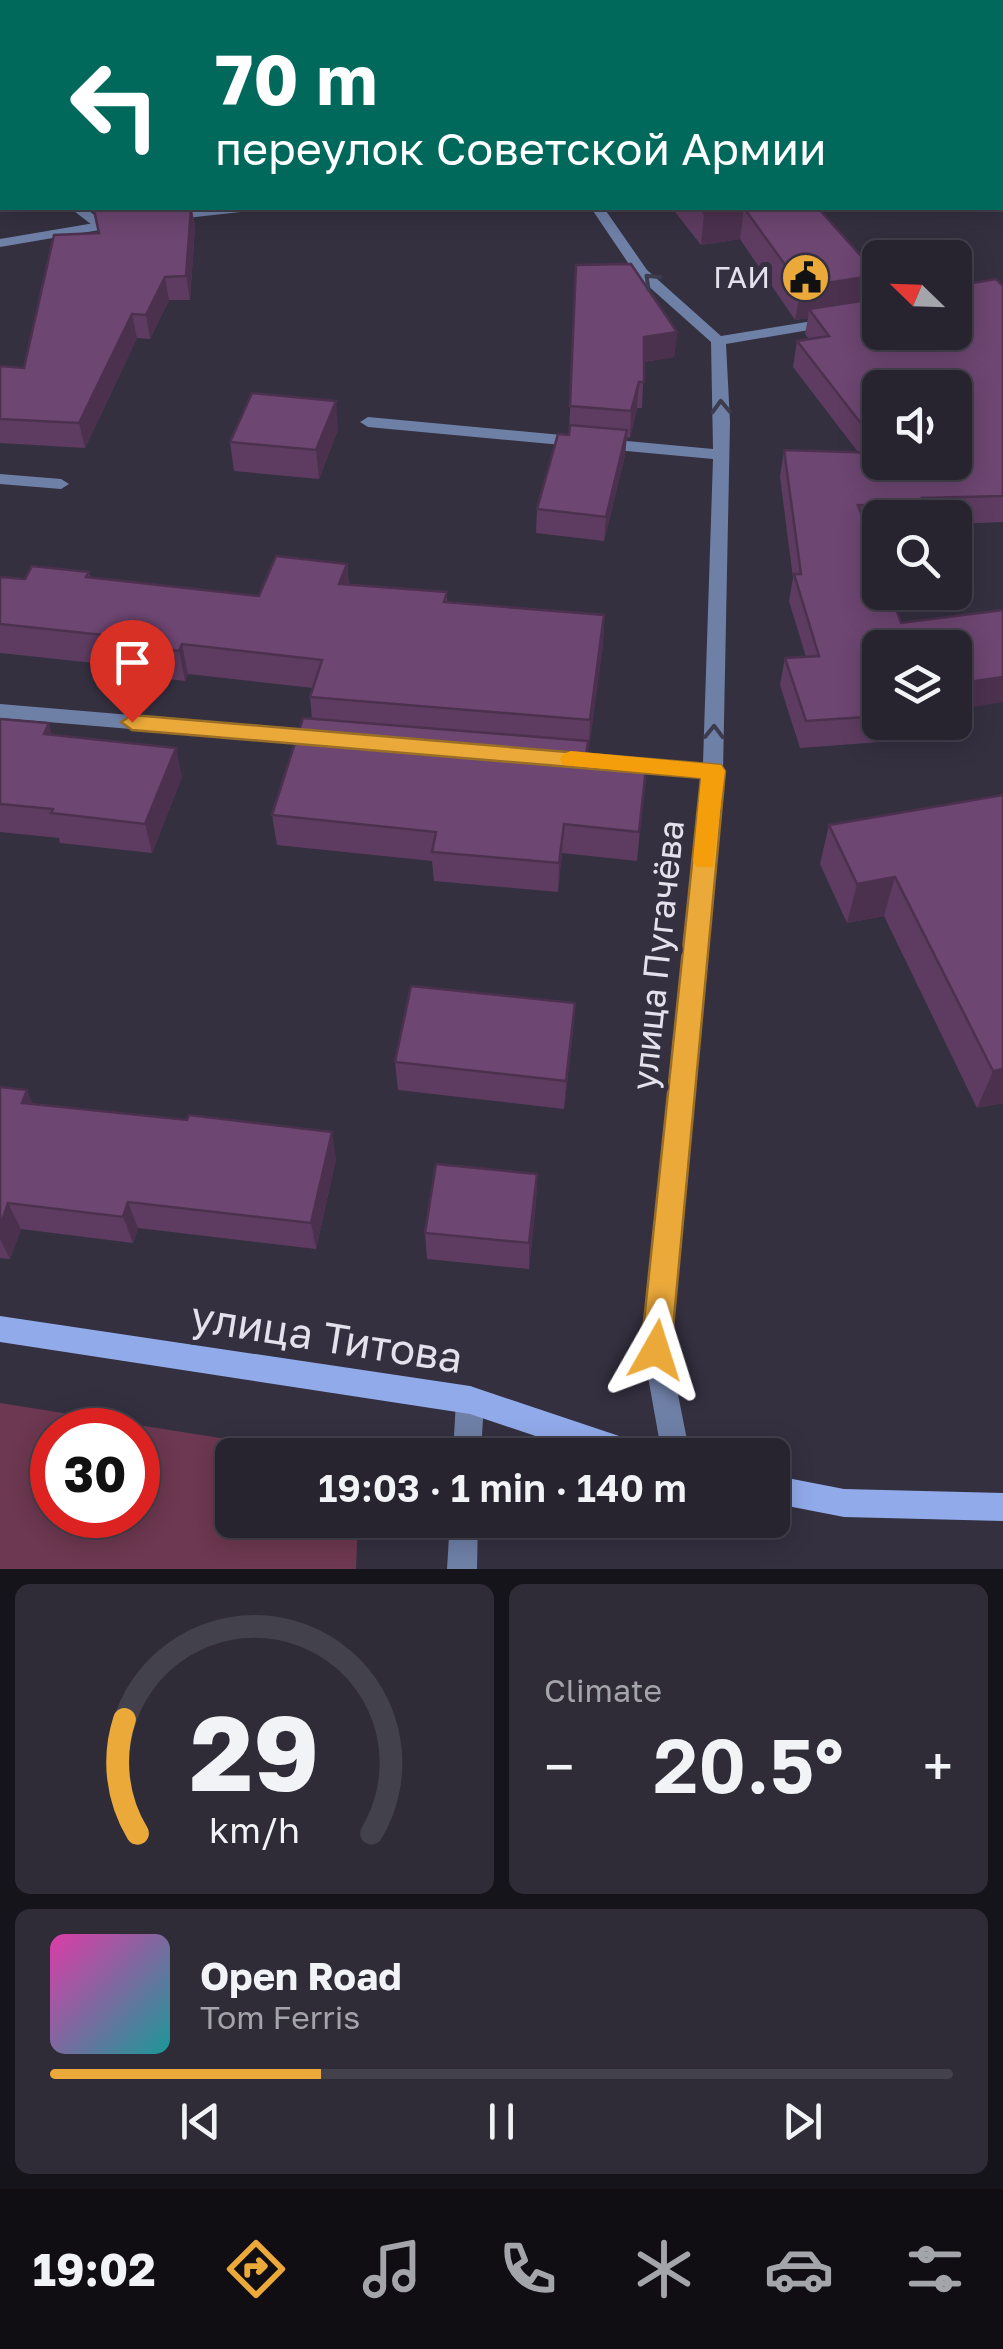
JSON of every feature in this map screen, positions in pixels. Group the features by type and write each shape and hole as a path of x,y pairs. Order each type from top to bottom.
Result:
{"street":[{"path":"81,210 102,225"},
{"path":"154,218 223,210"},
{"path":"599,210 642,273 718,342 862,317"},
{"path":"0,243 136,220"},
{"name":"улица Пугачёва","path":"673,1438 656,1350 713,771 722,455 718,342"},
{"path":"368,422 722,455"},
{"path":"0,478 61,484"},
{"path":"0,712 345,740"},
{"path":"539,756 713,771"},
{"name":"улица Титова","path":"0,1329 470,1400 583,1438"},
{"path":"468,1438 470,1400"},
{"path":"790,1492 844,1503 1003,1507"},
{"path":"462,1569 463,1538"}],"shaded area":[{"path":"0,1403 31,1408 30,1538 160,1538 160,1428 220,1438 215,1438 215,1538 357,1538 356,1569 0,1569"}],"building":[{"path":"94,210 191,210 186,276 165,277 146,315 132,314 79,423 0,419 0,366 24,368 54,235 99,233"},
{"path":"745,210 820,210 862,257 862,277 801,287"},
{"path":"631,264 677,332 644,337 644,382 639,382 631,411 570,406 576,265"},
{"path":"996,279 1003,286 1003,496 862,500 862,505 858,505 862,516 862,610 896,610 901,623 1003,610 1003,677 972,682 972,630 862,630 862,717 806,721 785,658 819,656 794,574 801,574 784,450 862,452 862,480 972,480 972,370 862,370 862,425 797,341 829,336 809,309 862,301 862,350 972,350 972,283"},
{"path":"252,393 336,401 316,450 230,442"},
{"path":"570,425 627,430 606,517 537,509 558,434 569,435"},
{"path":"276,556 347,564 339,584 447,592 444,602 604,615 590,720 310,697 322,660 182,644 179,651 118,645 122,637 0,624 0,577 25,579 32,566 89,572 86,577 259,596"},
{"path":"303,718 588,741 585,763 646,768 639,832 564,824 559,863 432,852 436,832 272,815"},
{"path":"0,719 49,723 44,734 176,748 145,824 0,804"},
{"path":"1003,795 1003,1069 993,1071 895,877 857,884 829,825"},
{"path":"411,986 575,1003 566,1081 395,1062"},
{"path":"0,1087 27,1090 22,1103 187,1120 189,1115 332,1132 311,1223 128,1202 123,1217 8,1203 0,1226"},
{"path":"436,1164 537,1174 529,1243 425,1233"}],"slow traffic":[{"path":"571,759 713,771 704,861"}],"place":[{"name":"ГАИ","path":"805,277"}],"route":[{"path":"132,722 713,771 656,1350"}]}
